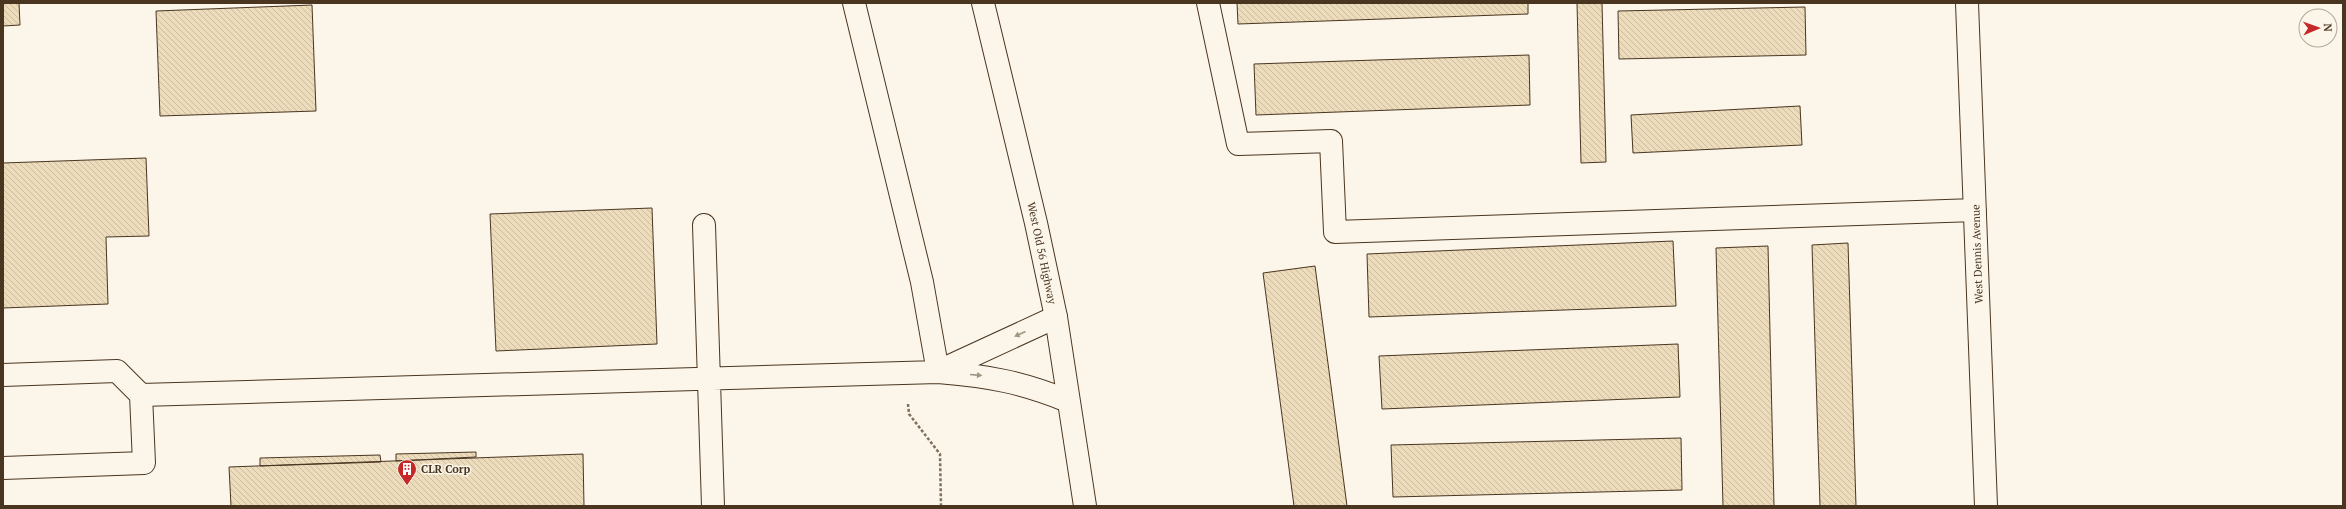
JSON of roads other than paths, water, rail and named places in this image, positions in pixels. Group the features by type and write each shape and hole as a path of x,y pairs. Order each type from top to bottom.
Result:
{"street":[{"path":"854,3 922,282 938,372"},
{"name":"West Old 56 Highway","path":"983,3 1036,223 1056,317 1085,506"},
{"path":"1208,3 1238,144 1331,141 1335,232 1975,210"},
{"name":"West Dennis Avenue","path":"1967,3 1986,506"},
{"path":"704,225 713,506"},
{"path":"938,372 1056,317"},
{"path":"3,375 118,371 141,396 144,463 3,468"},
{"path":"141,396 938,372 988,376 1033,387 1068,401"}],"place":[{"name":"CLR Corp","path":"407,486"}]}
